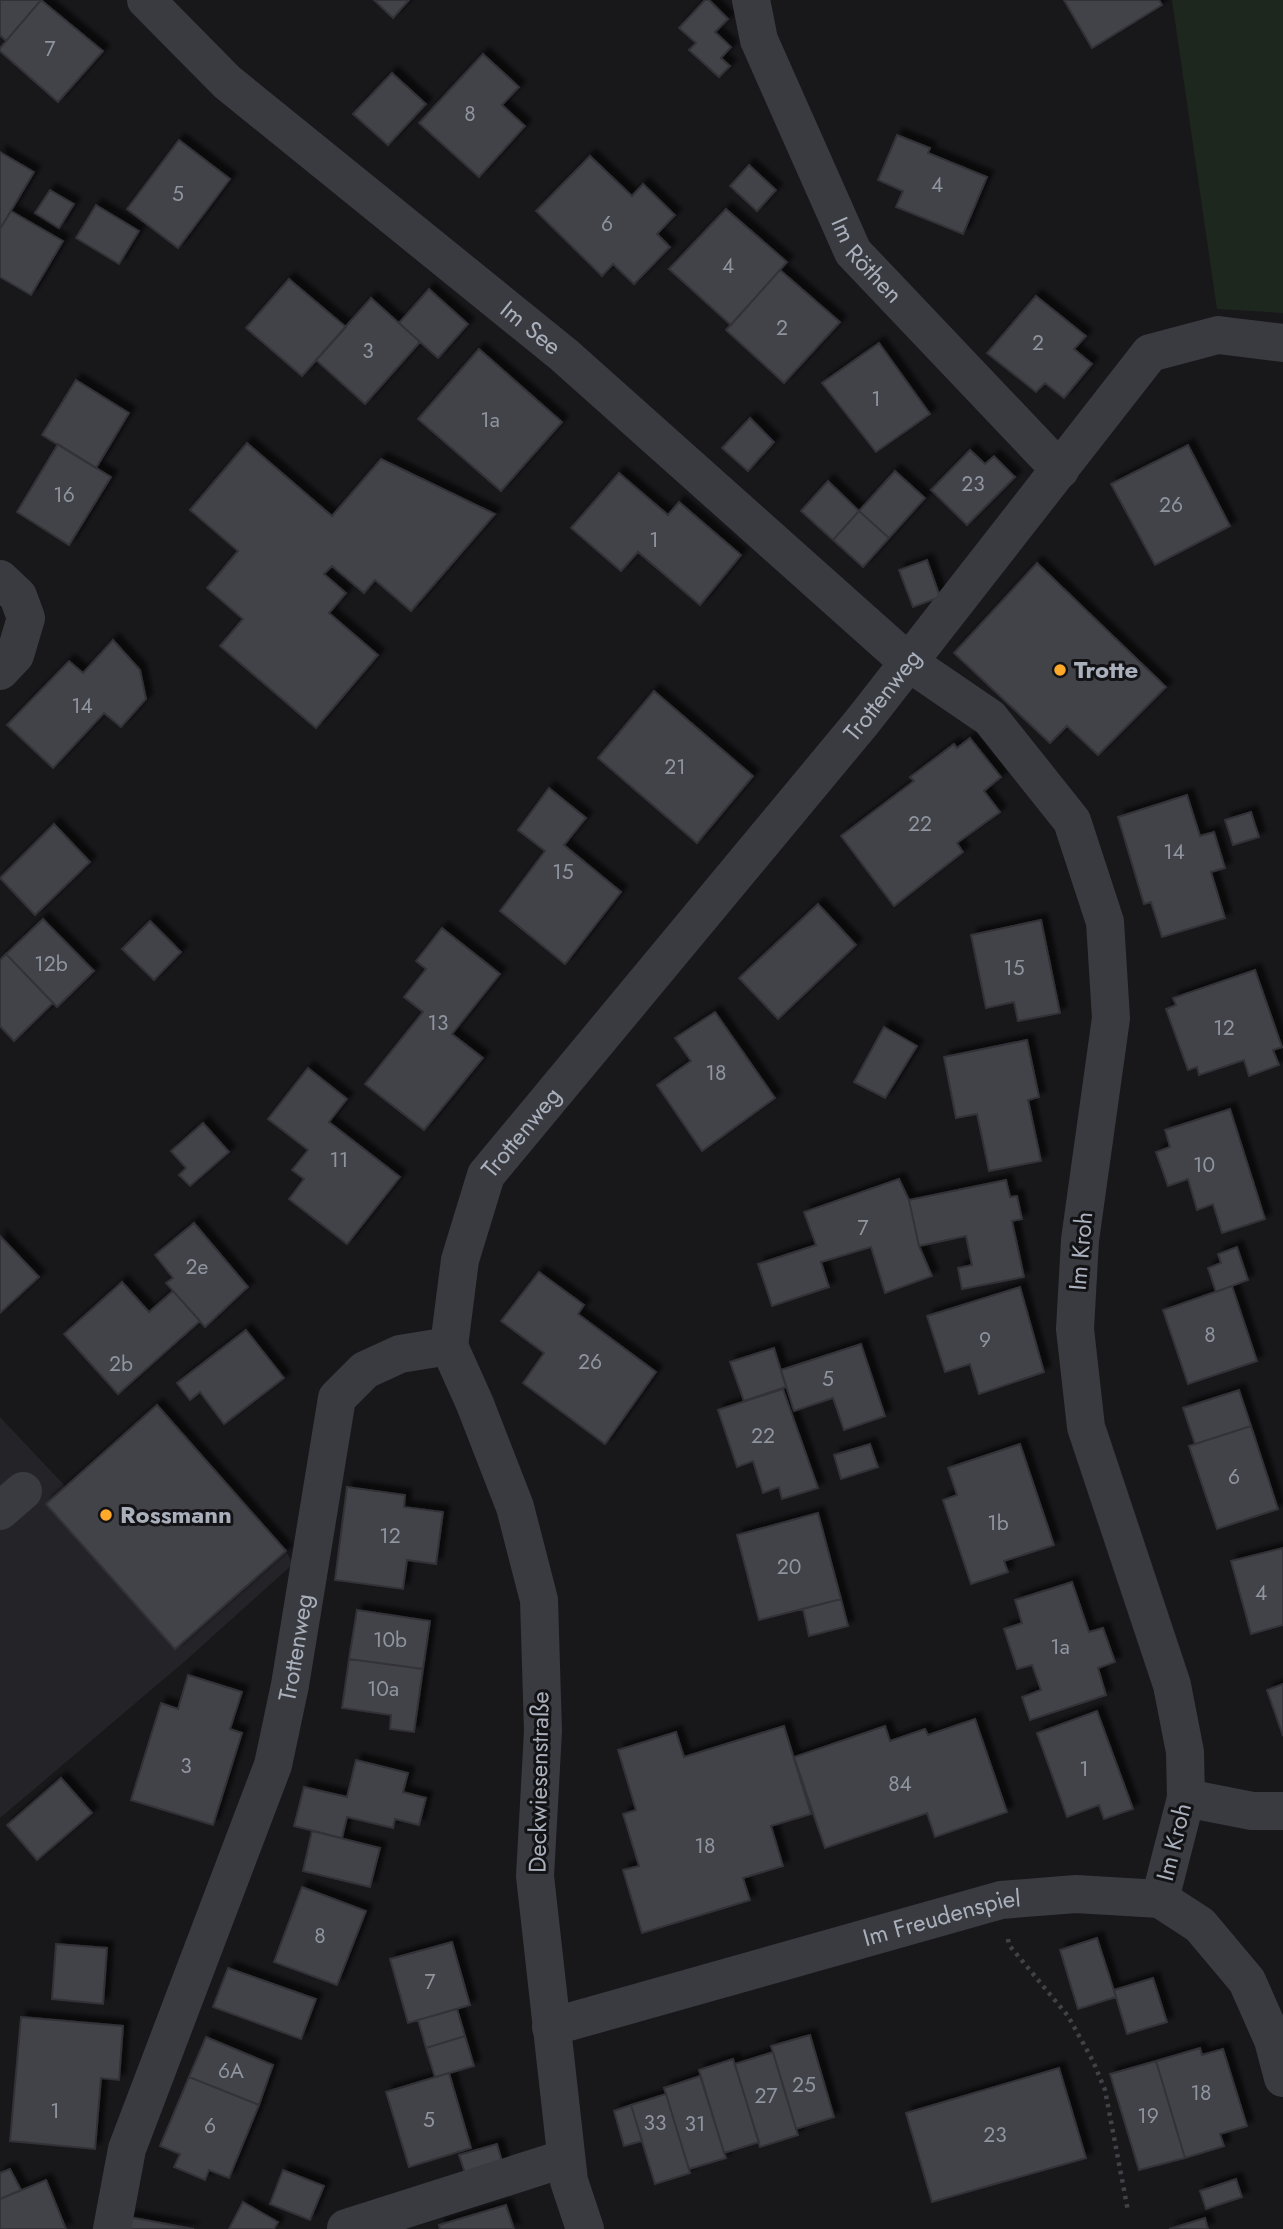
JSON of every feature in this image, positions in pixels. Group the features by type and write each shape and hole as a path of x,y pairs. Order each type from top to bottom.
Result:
{"street":[{"name":"Im See","path":"146,0 227,82 564,355 908,662"},
{"name":"Im Röthen","path":"751,0 759,40 853,252 1060,470"},
{"name":"Trottenweg","path":"112,2229 127,2149 273,1765 290,1685 337,1398 365,1370 400,1354 449,1346 460,1261 486,1175 862,722 1150,353 1218,335 1283,344"},
{"path":"0,579 18,596 26,618 15,655 0,671"},
{"name":"Im Kroh","path":"908,662 990,718 1072,821 1105,922 1111,1018 1080,1240 1075,1329 1086,1427 1172,1685 1185,1752 1186,1798 1160,1899"},
{"name":"Deckwiesenstraße","path":"449,1346 475,1404 514,1507 539,1600 543,1731 535,1876 569,2180 585,2229"},
{"path":"1186,1798 1252,1811 1283,1811"},
{"name":"Im Freudenspiel","path":"551,2027 1001,1900 1076,1894 1160,1899 1200,1924 1247,1980 1278,2040 1283,2078"},
{"path":"346,2228 566,2158"}],"path":[{"path":"1001,1900 1009,1945 1068,2016 1093,2061 1105,2090 1128,2210"}],"shaded area":[{"path":"1172,0 1283,0 1283,313 1217,309"},
{"path":"157,1405 286,1551 293,1564 184,1662 0,1818 0,1417 65,1486"}],"building":[{"path":"0,0 41,0 6,41 0,35"},
{"path":"41,0 103,51 58,102 0,51"},
{"path":"374,0 409,0 393,18"},
{"path":"705,0 709,0 728,19 715,32 731,47 721,58 730,66 719,77 689,50 696,43 679,28"},
{"path":"1064,0 1159,0 1162,5 1092,48"},
{"path":"483,54 519,87 502,105 525,126 479,177 419,123"},
{"path":"392,73 426,104 388,145 353,114"},
{"path":"897,135 930,148 928,153 987,177 963,234 896,207 903,191 878,180"},
{"path":"179,140 230,179 178,248 127,209"},
{"path":"0,152 34,172 0,229"},
{"path":"590,156 632,196 643,184 675,215 657,234 670,247 634,284 613,264 602,276 536,211"},
{"path":"749,165 776,190 757,211 730,186"},
{"path":"50,190 74,204 59,228 35,213"},
{"path":"96,205 139,231 119,264 76,238"},
{"path":"726,209 787,262 731,325 669,269"},
{"path":"11,211 63,241 31,295 0,277 0,229"},
{"path":"780,270 840,322 784,383 726,330"},
{"path":"289,279 346,327 302,376 246,328"},
{"path":"429,289 468,324 438,358 399,323"},
{"path":"1036,296 1086,336 1074,349 1092,364 1064,398 1045,383 1036,392 987,353"},
{"path":"371,298 420,342 365,404 316,360"},
{"path":"879,343 930,414 876,452 822,383"},
{"path":"479,349 562,422 501,491 418,419"},
{"path":"76,380 129,413 96,468 42,435"},
{"path":"750,418 774,442 748,471 722,448"},
{"path":"247,443 332,516 381,459 495,514 411,611 375,580 364,593 332,566 324,574 346,593 329,613 378,655 316,728 220,646 243,619 207,588 238,551 190,510"},
{"path":"58,444 111,477 69,545 17,512"},
{"path":"1188,445 1230,526 1155,565 1111,484"},
{"path":"970,450 985,464 994,456 1015,477 967,525 931,490"},
{"path":"895,471 925,498 889,538 859,511"},
{"path":"619,473 668,515 679,502 741,555 700,605 638,552 621,571 571,528"},
{"path":"828,481 859,511 833,540 801,511"},
{"path":"859,511 889,538 863,567 833,540"},
{"path":"927,560 940,597 913,607 899,570"},
{"name":"Trotte","path":"1037,563 1166,687 1098,755 1067,726 1050,743 954,653"},
{"path":"113,640 140,670 146,699 121,727 104,713 53,768 7,725 69,661 83,673"},
{"path":"654,691 753,776 697,843 598,758"},
{"path":"970,738 1001,777 984,791 1000,812 957,843 963,852 894,906 841,836 914,781 910,777 954,744 957,748"},
{"path":"549,788 586,818 564,845 621,892 565,964 500,911 545,851 518,830"},
{"path":"1187,795 1200,836 1214,832 1225,868 1211,872 1225,918 1162,937 1151,902 1144,904 1118,817"},
{"path":"1251,812 1259,837 1233,845 1225,820"},
{"path":"54,824 90,862 35,915 0,878"},
{"path":"818,904 856,945 778,1019 739,978"},
{"path":"43,919 94,971 57,1007 6,954"},
{"path":"1041,920 1060,1013 1018,1021 1014,1002 986,1008 971,935"},
{"path":"150,921 181,952 154,980 122,949"},
{"path":"442,928 500,974 452,1034 483,1058 424,1130 365,1084 423,1012 404,997 426,969 416,961"},
{"path":"6,954 53,1003 14,1041 0,1026 0,960"},
{"path":"1255,970 1282,1047 1273,1050 1279,1065 1249,1076 1244,1060 1199,1075 1197,1067 1188,1070 1166,1009 1176,1005 1173,998"},
{"path":"715,1012 775,1098 702,1151 657,1085 691,1061 675,1038"},
{"path":"884,1027 917,1046 885,1098 854,1082"},
{"path":"1027,1040 1039,1097 1028,1100 1041,1161 989,1171 977,1114 956,1118 944,1057"},
{"path":"308,1068 347,1099 329,1122 400,1177 347,1244 289,1199 304,1179 292,1170 308,1150 268,1119"},
{"path":"1230,1109 1265,1219 1222,1233 1213,1204 1197,1210 1188,1179 1168,1186 1156,1152 1170,1147 1165,1130"},
{"path":"203,1123 229,1152 190,1186 179,1175 186,1168 171,1151"},
{"path":"899,1179 909,1200 919,1246 932,1276 885,1293 871,1247 821,1262 829,1287 772,1306 758,1264 816,1245 804,1212"},
{"path":"1006,1180 1010,1197 1017,1196 1022,1219 1012,1221 1024,1277 962,1289 958,1268 972,1265 966,1236 919,1246 909,1200"},
{"path":"194,1223 248,1287 205,1327 166,1283 173,1278 155,1255"},
{"path":"0,1236 39,1277 0,1313"},
{"path":"1237,1247 1248,1280 1216,1292 1208,1268 1221,1263 1218,1254"},
{"path":"539,1272 584,1305 578,1314 656,1372 605,1444 523,1383 544,1353 501,1321"},
{"path":"122,1282 149,1312 173,1291 200,1321 118,1394 64,1334"},
{"path":"1232,1286 1257,1361 1188,1384 1163,1310"},
{"path":"1020,1287 1044,1372 979,1394 970,1364 945,1372 927,1316"},
{"path":"246,1330 284,1378 224,1424 200,1392 190,1400 177,1383"},
{"path":"861,1344 885,1416 844,1430 833,1398 794,1411 781,1370"},
{"path":"774,1348 786,1387 744,1401 730,1362"},
{"path":"783,1389 818,1488 782,1499 779,1487 763,1493 753,1461 737,1467 718,1410"},
{"path":"1239,1390 1251,1426 1195,1444 1183,1408"},
{"path":"157,1405 286,1551 175,1649 46,1504"},
{"path":"1251,1426 1278,1509 1217,1529 1189,1446"},
{"path":"870,1444 878,1467 841,1479 834,1455"},
{"path":"1020,1444 1054,1545 1004,1561 1008,1572 971,1584 943,1500 957,1495 948,1468"},
{"path":"347,1487 405,1495 404,1507 443,1512 436,1564 407,1560 403,1589 335,1580"},
{"path":"818,1513 841,1599 759,1620 737,1535"},
{"path":"1283,1548 1283,1625 1251,1634 1231,1561"},
{"path":"1072,1582 1089,1632 1103,1628 1115,1662 1098,1668 1106,1695 1030,1720 1022,1697 1041,1690 1032,1665 1017,1669 1004,1629 1022,1623 1015,1600"},
{"path":"841,1599 848,1626 809,1636 803,1609"},
{"path":"357,1610 430,1621 423,1669 349,1659"},
{"path":"349,1659 423,1669 414,1732 390,1729 391,1715 342,1708"},
{"path":"188,1675 242,1692 230,1729 242,1733 213,1825 131,1800 161,1703 178,1709"},
{"path":"1283,1684 1283,1736 1267,1690"},
{"path":"1097,1711 1133,1809 1104,1819 1099,1805 1067,1817 1037,1733"},
{"path":"975,1719 1007,1812 935,1837 927,1813 825,1848 794,1757 885,1726 890,1741 925,1729 928,1735"},
{"path":"784,1726 811,1814 771,1826 783,1866 743,1878 750,1900 642,1933 623,1870 639,1866 623,1814 636,1810 618,1750 676,1732 684,1757"},
{"path":"356,1760 408,1773 403,1792 426,1798 419,1825 395,1819 393,1828 347,1817 342,1838 294,1826 304,1787 347,1797"},
{"path":"61,1778 92,1813 37,1860 7,1825"},
{"path":"312,1831 380,1848 370,1887 303,1871"},
{"path":"302,1887 366,1911 337,1985 274,1962"},
{"path":"1097,1938 1116,1997 1078,2009 1060,1950"},
{"path":"452,1942 470,2005 408,2023 390,1959"},
{"path":"56,1944 107,1948 103,2004 52,1999"},
{"path":"228,1968 316,1999 301,2039 213,2007"},
{"path":"1153,1978 1167,2022 1127,2034 1114,1990"},
{"path":"457,2009 465,2036 426,2048 418,2020"},
{"path":"21,2017 123,2026 119,2080 101,2078 95,2149 10,2141"},
{"path":"810,2035 834,2117 796,2129 771,2046"},
{"path":"465,2036 474,2066 435,2077 426,2048"},
{"path":"206,2037 273,2065 259,2105 189,2077"},
{"path":"1200,2048 1202,2055 1223,2049 1247,2126 1220,2134 1224,2146 1185,2158 1156,2061"},
{"path":"773,2052 798,2135 760,2147 735,2064"},
{"path":"733,2059 759,2142 724,2153 699,2070"},
{"path":"1156,2061 1185,2158 1139,2170 1110,2074"},
{"path":"1059,2068 1086,2158 932,2202 906,2113"},
{"path":"449,2073 471,2148 409,2167 386,2092"},
{"path":"700,2076 726,2158 689,2169 664,2088"},
{"path":"189,2077 259,2105 229,2178 209,2170 205,2180 174,2167 180,2154 160,2146"},
{"path":"666,2094 690,2173 655,2184 631,2105"},
{"path":"631,2105 642,2141 624,2146 614,2111"},
{"path":"497,2144 503,2165 466,2176 459,2155"},
{"path":"10,2169 21,2190 0,2199 0,2173"},
{"path":"283,2170 324,2186 310,2220 270,2204"},
{"path":"1236,2179 1242,2197 1206,2209 1200,2191"},
{"path":"46,2180 66,2229 0,2229 0,2199"},
{"path":"243,2202 278,2222 274,2229 229,2229"},
{"path":"506,2205 514,2229 440,2229 439,2225"},
{"path":"129,2217 194,2229 127,2229"},
{"path":"1205,2218 1208,2229 1169,2229"}],"place":[{"name":"Trotte","path":"1060,670"},
{"name":"Rossmann","path":"106,1515"}]}
